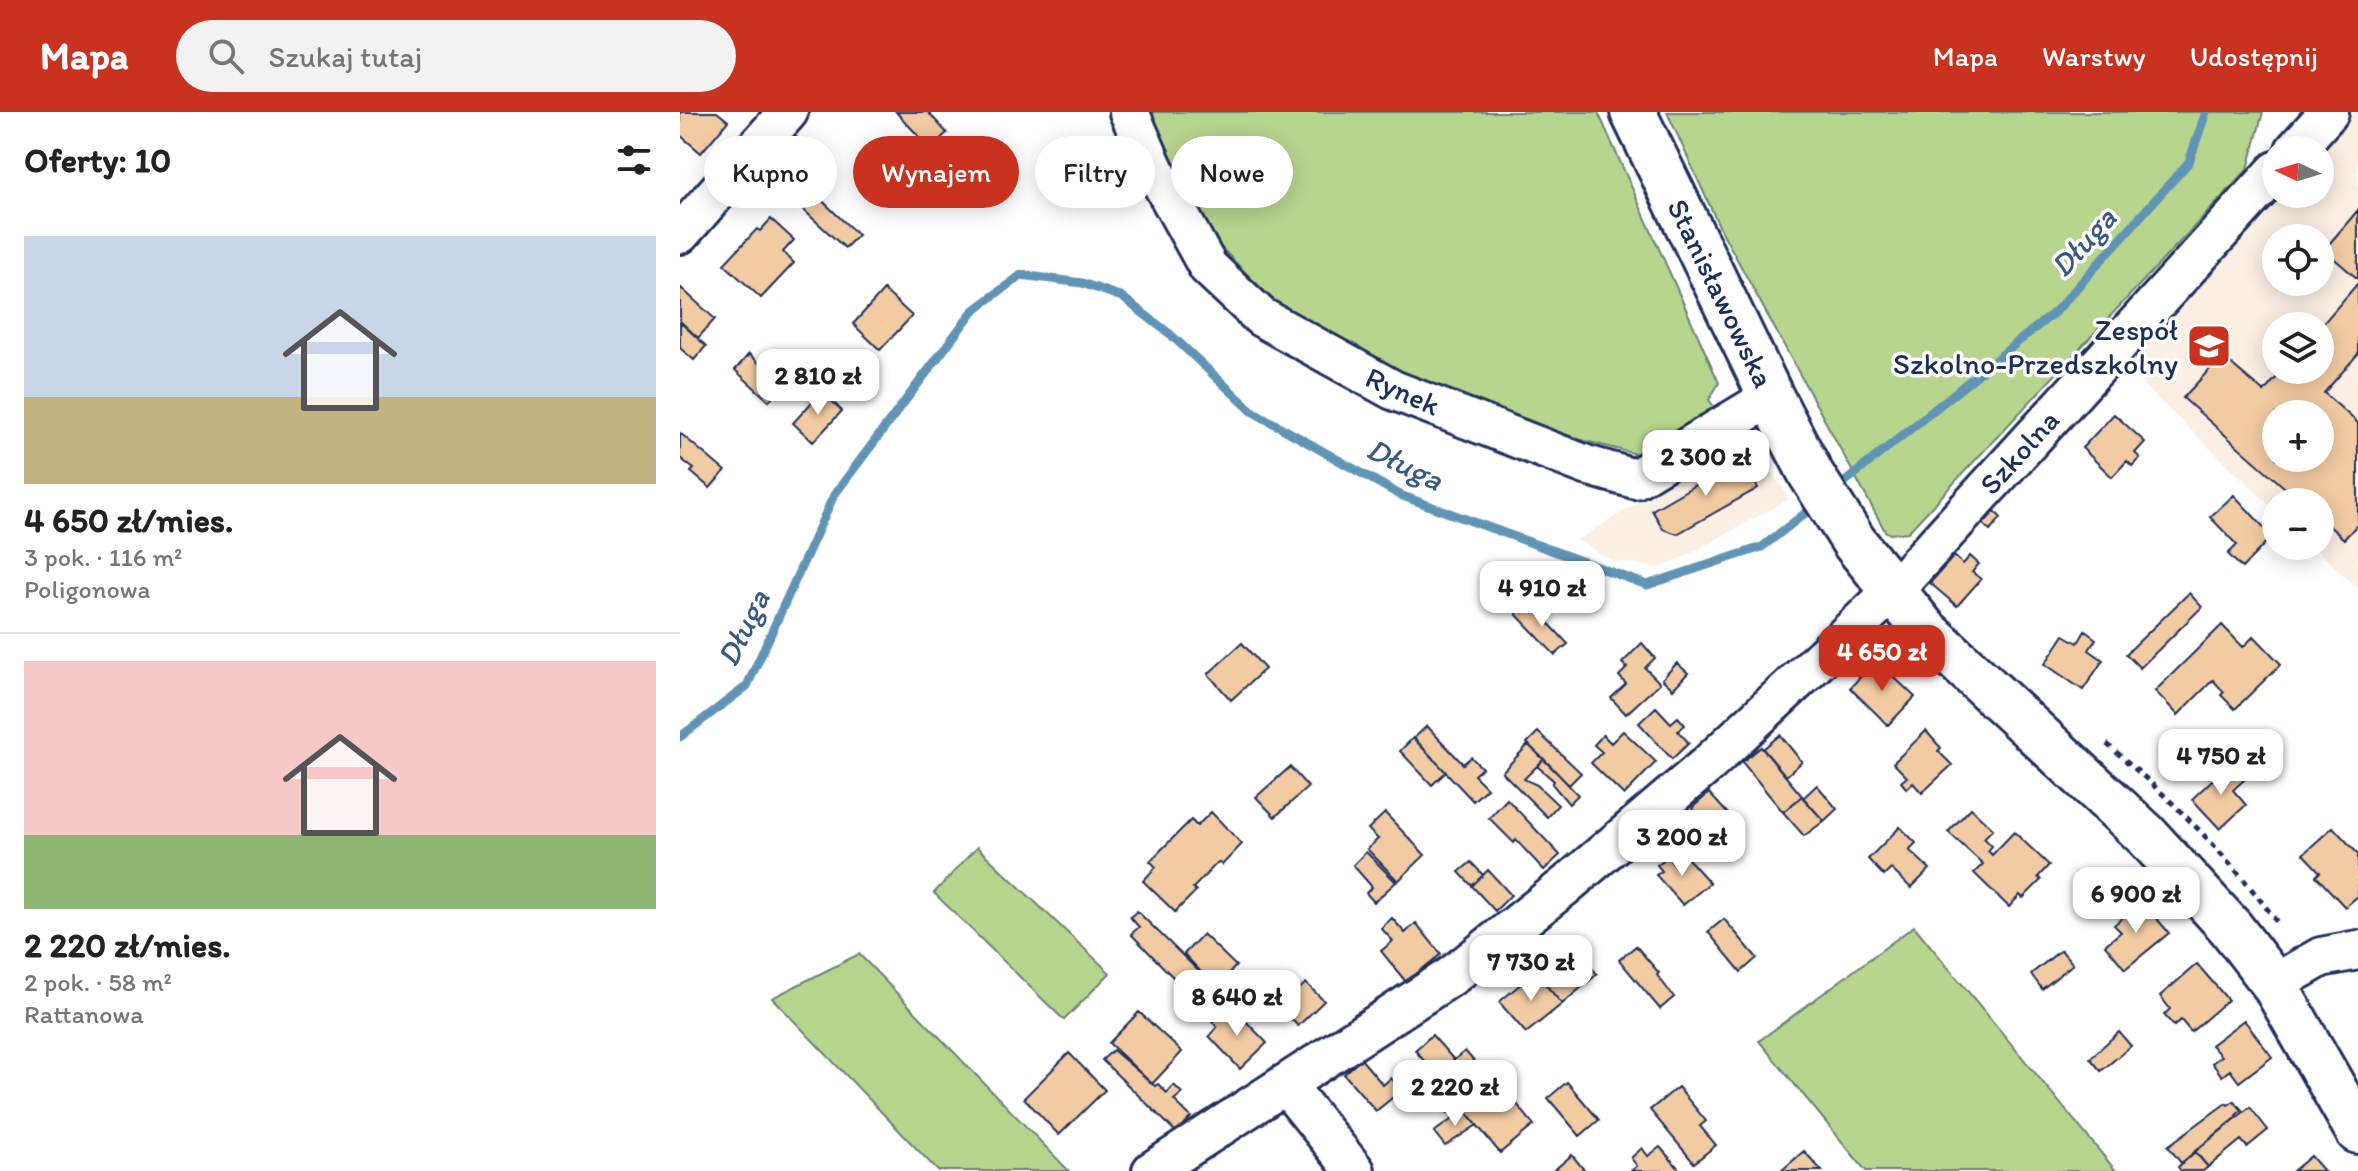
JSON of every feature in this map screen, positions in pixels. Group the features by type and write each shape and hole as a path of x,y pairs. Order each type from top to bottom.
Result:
{"main road":[{"name":"Stanisławowska","path":"1633,112 1771,397 1811,474 1854,542 1924,629 2146,835 2231,928 2274,984 2358,1131"}],"street":[{"path":"680,234 788,112"},
{"name":"Rynek","path":"1129,112 1154,169 1208,267 1261,317 1393,390 1586,465 1635,479 1771,397"},
{"path":"2308,136 2329,112"},
{"name":"Szkolna","path":"1152,1171 1453,975 1565,886 1706,766 1892,592 2262,186"},
{"path":"2274,984 2321,957 2358,950"},
{"path":"1285,1084 1355,1171"}],"shaded area":[{"name":"Zespół Szkolno-Przedszkolny","path":"2358,112 2358,589 2328,560 2334,560 2334,488 2262,488 2262,498 2123,366 2267,208 2334,208 2333,136"},
{"path":"1735,442 1757,446 1789,499 1659,568 1610,560 1577,540"}],"green space":[{"path":"1148,112 1598,112 1719,383 1709,400 1718,412 1648,457 1578,439 1399,373 1293,321 1203,229 1193,208 1293,208 1293,136 1171,136 1171,161"},
{"path":"1667,112 2263,112 2248,169 1908,532 1890,534 1885,531 1720,228"},
{"path":"977,847 1110,973 1064,1020 934,893"},
{"path":"1914,926 2116,1171 1866,1171 1759,1041"},
{"path":"859,954 1069,1171 938,1171 772,998"}],"building":[{"path":"680,112 717,112 728,121 715,136 704,136 701,153 680,135"},
{"path":"896,112 928,112 947,133 944,136 919,136"},
{"path":"801,208 830,208 858,235 845,248"},
{"path":"2358,210 2358,279 2334,259 2334,238"},
{"path":"771,219 794,240 783,252 794,263 761,298 724,264 757,229 760,231"},
{"path":"2358,283 2358,354 2334,382 2333,312"},
{"path":"680,287 715,319 698,338 680,321"},
{"path":"884,290 912,316 880,350 853,324"},
{"path":"680,322 706,346 694,360 680,348"},
{"path":"749,354 783,385 769,401 735,370"},
{"path":"2222,356 2264,392 2271,384 2332,384 2324,393 2332,400 2262,400 2262,468 2183,398"},
{"path":"822,391 842,411 813,442 793,423"},
{"path":"2334,402 2358,423 2358,524 2344,539 2334,530 2334,488 2285,488 2267,472 2334,472"},
{"path":"2114,414 2145,442 2135,453 2140,458 2132,466 2127,461 2112,477 2082,448"},
{"path":"680,433 725,471 710,488 680,458"},
{"path":"1742,458 1758,488 1677,534 1663,529 1652,510"},
{"path":"2234,495 2262,525 2262,547 2242,568 2228,554 2237,545 2210,517"},
{"path":"1995,511 2001,518 1990,531 1983,524"},
{"path":"1954,556 1963,564 1970,556 1979,564 1972,572 1981,579 1957,606 1930,583"},
{"path":"2189,593 2202,607 2140,668 2126,654"},
{"path":"1529,602 1568,644 1555,655 1516,614"},
{"path":"2222,625 2243,647 2254,636 2281,664 2235,709 2221,695 2224,692 2213,680 2178,715 2155,691"},
{"path":"2085,631 2096,639 2089,650 2103,660 2083,690 2045,664 2064,635 2078,643"},
{"path":"1242,643 1265,669 1231,700 1208,674"},
{"path":"1642,643 1655,658 1645,668 1660,683 1626,714 1611,698 1626,684 1619,676 1627,668 1622,663"},
{"path":"1876,660 1915,697 1888,725 1850,688"},
{"path":"1677,663 1688,673 1673,689 1662,679"},
{"path":"1656,707 1671,723 1678,717 1685,725 1678,731 1689,743 1672,759 1639,723"},
{"path":"1427,726 1463,764 1471,757 1482,768 1474,775 1487,788 1473,801 1414,738"},
{"path":"1623,731 1656,762 1624,795 1591,763 1602,752 1594,745 1603,735 1611,743"},
{"path":"1926,731 1941,748 1938,751 1952,765 1922,793 1913,783 1907,789 1901,782 1907,777 1893,763"},
{"path":"1538,732 1581,773 1569,785 1527,743"},
{"path":"1780,735 1802,762 1786,776 1763,749"},
{"path":"1413,738 1446,772 1432,785 1400,751"},
{"path":"1528,745 1544,759 1524,779 1537,785 1558,805 1547,817 1502,772"},
{"path":"1761,747 1802,796 1783,812 1742,762"},
{"path":"1544,759 1578,795 1569,804 1552,784 1554,781 1537,766"},
{"path":"2229,764 2245,779 2233,790 2246,805 2220,829 2192,799"},
{"path":"1290,767 1308,787 1275,817 1256,797"},
{"path":"1817,785 1837,809 1824,821 1803,798"},
{"path":"1709,793 1739,826 1722,842 1692,808"},
{"path":"1802,796 1824,821 1804,836 1783,812"},
{"path":"1507,799 1560,855 1544,870 1516,840 1514,843 1489,818"},
{"path":"1971,808 1993,829 1984,838 1992,846 1988,851 1992,855 2014,832 2049,865 2038,877 2041,880 2009,907 1974,873 1983,864 1948,832"},
{"path":"1211,812 1242,844 1222,865 1218,862 1175,912 1143,881 1156,867 1150,861 1191,820 1197,826"},
{"path":"1385,813 1425,855 1398,881 1367,849 1378,839 1368,829"},
{"path":"1900,827 1916,843 1909,850 1930,869 1911,888 1891,869 1884,876 1868,859"},
{"path":"2333,827 2358,854 2358,896 2345,907 2316,876 2320,872 2303,854"},
{"path":"1366,852 1396,882 1374,902 1366,893 1372,887 1353,865"},
{"path":"1682,852 1710,883 1683,905 1656,875 1662,871 1657,865 1667,857 1672,862"},
{"path":"1471,862 1483,875 1472,886 1459,872"},
{"path":"1488,870 1511,895 1495,911 1472,886"},
{"path":"2142,901 2169,933 2125,969 2105,945 2121,932 2114,925"},
{"path":"1137,911 1216,988 1200,1005 1131,934 1139,927 1130,917"},
{"path":"1392,918 1405,933 1416,923 1441,954 1406,982 1381,951 1393,941 1381,928"},
{"path":"1724,919 1757,958 1741,972 1708,932"},
{"path":"1203,934 1236,966 1216,988 1184,954"},
{"path":"1572,942 1597,974 1562,1004 1535,972"},
{"path":"1636,946 1674,997 1660,1009 1619,960"},
{"path":"2061,950 2073,964 2042,989 2031,974"},
{"path":"2197,964 2228,1000 2191,1032 2181,1020 2174,1026 2164,1015 2170,1009 2160,996"},
{"path":"1535,972 1562,1004 1526,1033 1499,1002"},
{"path":"1292,983 1298,990 1306,983 1324,1001 1298,1026 1273,1000"},
{"path":"1235,1010 1267,1043 1240,1069 1209,1036 1217,1027 1212,1021 1222,1011 1228,1017"},
{"path":"1139,1012 1182,1052 1152,1084 1109,1043"},
{"path":"2244,1020 2272,1057 2239,1082 2230,1070 2222,1076 2212,1063 2221,1056 2211,1045"},
{"path":"2119,1032 2131,1046 2101,1071 2090,1058"},
{"path":"1432,1035 1454,1060 1465,1051 1479,1067 1467,1076 1494,1106 1508,1093 1534,1125 1500,1153 1415,1050"},
{"path":"1113,1050 1155,1086 1158,1084 1167,1093 1174,1085 1182,1093 1174,1100 1191,1117 1177,1133 1102,1060"},
{"path":"1069,1053 1105,1090 1059,1135 1024,1098"},
{"path":"1361,1059 1383,1085 1391,1078 1402,1090 1376,1111 1344,1074"},
{"path":"1436,1075 1460,1103 1448,1113 1424,1085"},
{"path":"1567,1082 1599,1120 1580,1136 1548,1098"},
{"path":"1678,1087 1706,1121 1700,1126 1716,1145 1694,1163 1650,1110"},
{"path":"2234,1101 2242,1110 2236,1115 2238,1117 2181,1163 2168,1146 2226,1103 2228,1105"},
{"path":"2250,1107 2268,1130 2247,1147 2241,1140 2208,1167 2195,1151"},
{"path":"1465,1110 1477,1125 1445,1146 1434,1132"},
{"path":"1660,1147 1681,1171 1631,1171 1637,1166 1631,1158 1642,1148 1648,1156"},
{"path":"1804,1151 1822,1171 1781,1171"},
{"path":"2195,1152 2208,1167 2203,1171 2181,1171 2178,1167"},
{"path":"1572,1155 1585,1171 1553,1171"},
{"path":"2311,1156 2324,1171 2293,1171"}],"waterway":[{"name":"Długa","path":"1835,490 2056,311 2189,162 2206,112"},
{"name":"Długa","path":"680,737 747,686 834,495 973,311 1021,275 1082,283 1122,297 1170,334 1252,411 1400,495 1647,585 1762,547 1817,504"}],"place":[{"name":"Zespół Szkolno-Przedszkolny","path":"2209,346"}]}
